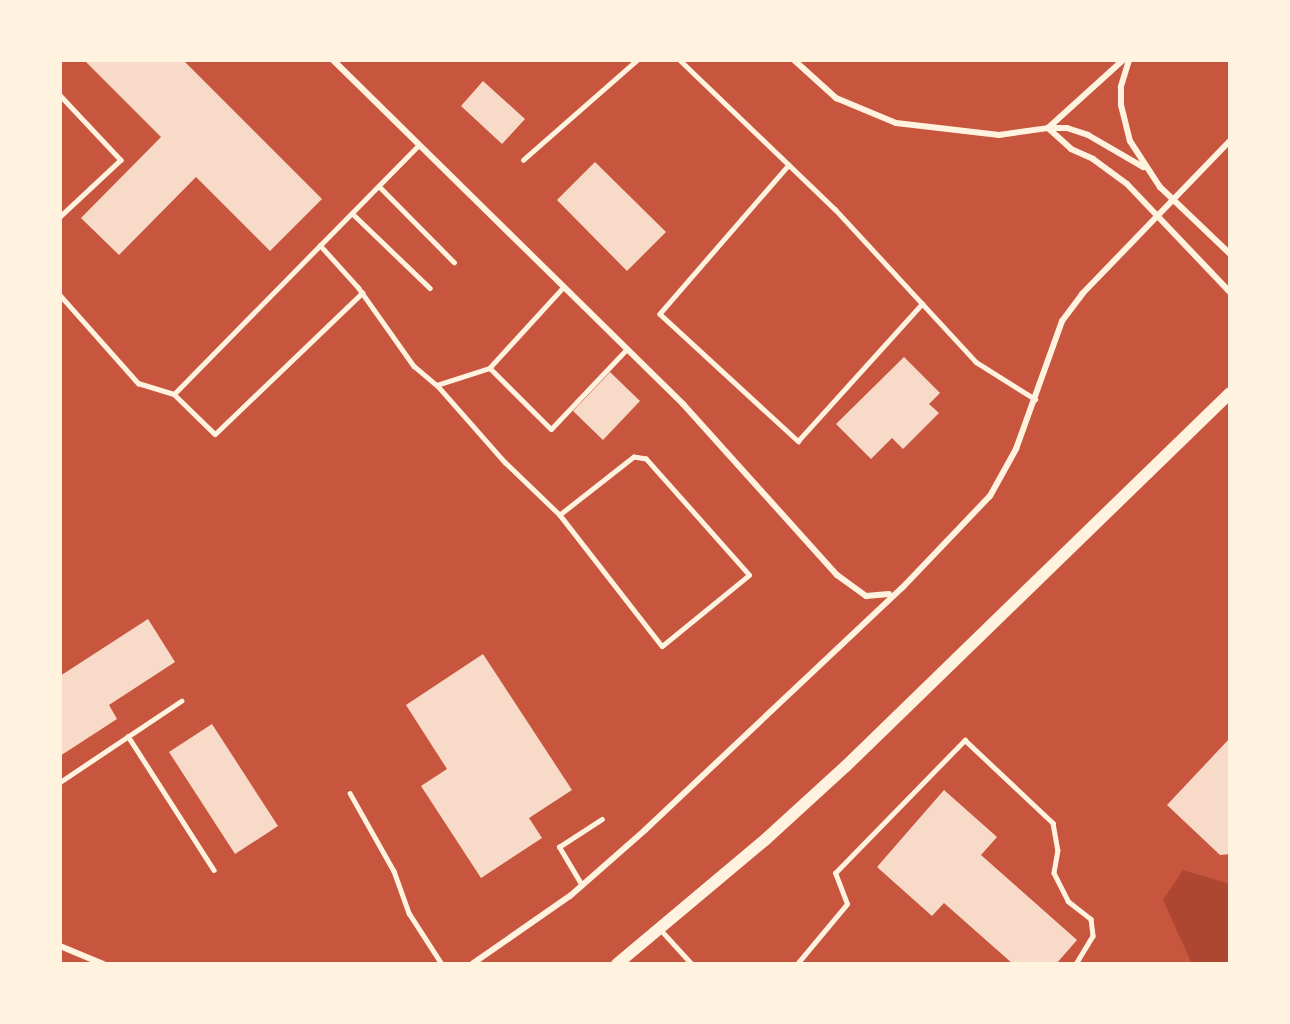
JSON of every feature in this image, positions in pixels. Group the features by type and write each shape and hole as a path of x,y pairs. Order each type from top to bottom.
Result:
{"main road":[{"path":"617,964 846,766 1230,393"}],"street":[{"path":"333,60 683,404 837,575 866,596 892,593"},
{"path":"1048,128 1123,60"},
{"path":"1129,60 1121,87 1123,124 1146,170 1173,200 1230,254"},
{"path":"798,61 836,98 896,123 999,135 1048,128 1067,128 1088,135 1146,170"},
{"path":"1048,128 1071,149 1093,159 1127,184 1230,292"},
{"path":"472,964 510,941 645,830 892,593 902,588 990,496 1009,466 1062,321 1082,294 1230,141"},
{"path":"60,946 103,964"}],"lane":[{"path":"523,159 637,60"},
{"path":"680,60 789,165 976,362 1035,399"},
{"path":"60,95 122,160 60,217"},
{"path":"174,393 420,145"},
{"path":"789,165 660,314 798,441 922,304"},
{"path":"379,186 454,262"},
{"path":"352,213 429,288"},
{"path":"320,245 362,292 414,366 437,386 490,446 560,515 662,646 749,575 646,459 634,457 560,515"},
{"path":"437,386 490,368 564,287"},
{"path":"60,295 138,383 174,393 215,434 362,292"},
{"path":"490,368 551,429 627,349"},
{"path":"60,782 181,701"},
{"path":"128,736 214,870"},
{"path":"796,964 847,904 835,873 964,740 1053,823 1058,850 1054,873 1068,901 1091,919 1093,936 1076,964"},
{"path":"350,793 394,871 409,913 442,964"},
{"path":"581,884 559,847 602,819"},
{"path":"660,929 692,964"}],"shaded area":[{"path":"1183,870 1230,884 1230,964 1192,964 1163,900"}],"building":[{"path":"84,60 183,60 322,199 270,251 196,177 119,255 81,218 161,137"},
{"path":"483,81 525,119 502,144 461,106"},
{"path":"595,162 666,232 627,271 557,200"},
{"path":"904,357 940,393 929,404 939,413 903,449 892,438 871,459 836,424"},
{"path":"610,372 640,401 603,440 573,411"},
{"path":"148,619 175,662 109,705 117,719 60,756 60,676"},
{"path":"483,654 572,790 529,818 542,838 481,878 421,786 447,769 406,705"},
{"path":"212,724 278,826 235,854 169,752"},
{"path":"1230,738 1230,854 1220,855 1167,805"},
{"path":"944,790 997,837 981,855 1077,940 1056,964 1013,964 944,903 932,916 877,867"}]}
